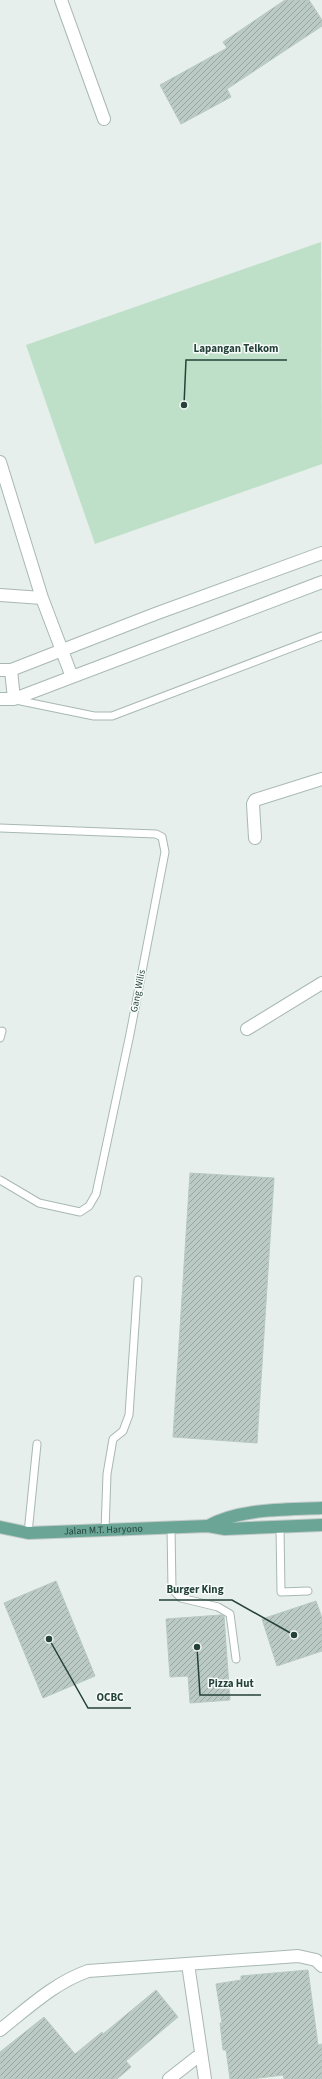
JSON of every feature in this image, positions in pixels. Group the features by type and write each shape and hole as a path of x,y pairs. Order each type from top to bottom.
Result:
{"main road":[{"name":"Jalan M.T. Haryono","path":"208,1526 224,1517 276,1511 322,1508"},
{"name":"Jalan M.T. Haryono","path":"0,1527 28,1533 105,1531 171,1526 208,1526 225,1530 322,1525"}],"street":[{"path":"61,0 104,119"},
{"path":"0,462 42,598 72,677"},
{"path":"14,699 6,670 62,651 322,553"},
{"path":"0,699 14,699 322,582"},
{"path":"0,595 42,598"},
{"path":"256,838 253,804 255,800 322,779"},
{"path":"247,1029 322,983"},
{"path":"0,2030 55,1987 70,1978 88,1971 298,1956 316,1960 322,1966"},
{"path":"188,1964 205,2079"},
{"path":"170,2079 201,2054"}],"lane":[{"path":"14,699 94,716 112,716 322,636"},
{"name":"Gang Wilis","path":"0,828 156,834 162,837 165,852 130,1034 96,1194 89,1206 80,1212 39,1203 0,1180"},
{"path":"105,1531 107,1474 113,1439 123,1432 129,1415 138,1280"},
{"path":"28,1533 37,1444"},
{"path":"171,1526 172,1589 182,1598 218,1608 230,1614 236,1659"},
{"path":"280,1527 280,1592 308,1591"}],"green space":[{"path":"321,242 322,464 95,544 26,345"}],"building":[{"path":"285,0 309,0 322,20 322,26 227,89 231,97 181,124 160,85 227,48 223,42"},
{"path":"190,1173 274,1178 257,1443 173,1437"},
{"path":"56,1581 95,1676 43,1698 4,1603"},
{"path":"316,1601 322,1618 322,1651 277,1666 262,1619"},
{"path":"224,1616 230,1700 190,1703 188,1676 170,1677 166,1619"},
{"path":"308,1970 318,2045 322,2044 322,2079 284,2079 283,2075 251,2079 230,2079 226,2050 223,2050 220,2023 222,2023 216,1984 241,1980 241,1976"},
{"path":"156,1990 178,2017 126,2061 131,2067 117,2079 0,2079 0,2052 44,2017 75,2054 102,2032 103,2034"}],"place":[{"name":"Lapangan Telkom","path":"184,405"},
{"name":"Burger King","path":"294,1635"},
{"name":"OCBC","path":"49,1639"},
{"name":"Pizza Hut","path":"197,1647"}]}
